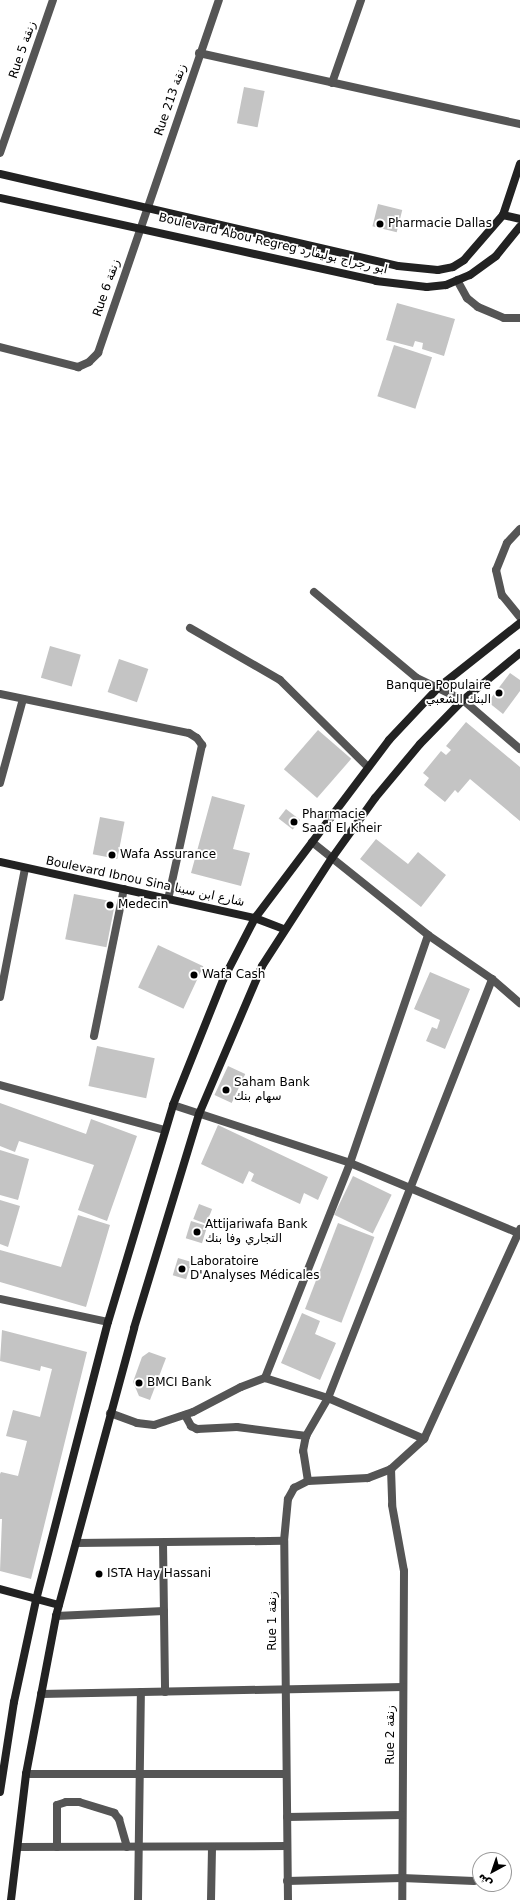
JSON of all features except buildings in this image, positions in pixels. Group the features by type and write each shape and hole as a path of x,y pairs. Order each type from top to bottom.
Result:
{"main road":[{"path":"520,164 503,215 520,219"},
{"name":"Boulevard Abou Regreg ابو رجراج بوليفارد","path":"0,174 398,266 438,270 453,267 464,260 503,215"},
{"name":"Boulevard Abou Regreg ابو رجراج بوليفارد","path":"0,198 141,227 376,281 427,287 446,285 470,275 496,256 520,226"},
{"path":"0,1792 14,1702 36,1600 108,1322 164,1130 223,980 255,918 389,740 439,687 520,623"},
{"path":"11,1900 26,1774 56,1616 110,1412 199,1114 262,966 284,929 332,858 375,798 420,744 463,700 520,653"},
{"name":"Boulevard Ibnou Sina شارع ابن سينا","path":"0,862 255,918 284,929"},
{"path":"0,1589 59,1605"}],"street":[{"name":"Rue 5 زنقة","path":"0,153 53,0"},
{"name":"Rue 213 زنقة","path":"147,208 199,53 219,0"},
{"path":"332,83 360,0"},
{"path":"199,53 520,124"},
{"name":"Rue 6 زنقة","path":"0,347 78,367 90,362 98,353 147,208"},
{"path":"458,280 467,298 478,307 504,318 520,318"},
{"path":"520,529 507,543 496,570 502,595 520,617"},
{"path":"314,592 417,678 439,687 463,700 520,749"},
{"path":"190,628 280,680 368,768"},
{"path":"0,694 189,733 197,738 202,745 168,899"},
{"path":"0,783 1,773 23,699"},
{"path":"312,842 428,936 492,979 520,1004"},
{"path":"0,997 25,868"},
{"path":"94,1036 124,890"},
{"path":"265,1378 350,1163 428,936"},
{"path":"173,1105 350,1163 411,1189 519,1231 424,1439 391,1469 368,1478 308,1481 303,1451 306,1436 328,1398 411,1189 492,979"},
{"path":"0,1085 164,1130"},
{"path":"0,1299 108,1322"},
{"path":"110,1412 138,1423 154,1425 185,1415 242,1387 265,1378 328,1398 424,1439"},
{"path":"185,1415 191,1426 197,1430 237,1427 306,1436"},
{"name":"Rue 2 زنقة","path":"391,1469 392,1505 404,1571 402,1900"},
{"name":"Rue 1 زنقة","path":"288,1900 284,1540 288,1498 294,1488 308,1481"},
{"path":"76,1543 163,1543 284,1540"},
{"path":"163,1543 165,1692"},
{"path":"56,1616 164,1611"},
{"path":"41,1694 403,1687"},
{"path":"138,1900 141,1692"},
{"path":"26,1774 286,1774"},
{"path":"57,1847 57,1806 66,1802 79,1802 114,1813 119,1819 127,1847"},
{"path":"286,1816 402,1815"},
{"path":"18,1846 287,1846"},
{"path":"211,1900 212,1847"},
{"path":"288,1881 402,1878 472,1881"}],"place":[{"name":"Pharmacie Dallas","path":"380,224"},
{"name":"Banque Populaire البنك الشعبي","path":"499,693"},
{"name":"Pharmacie Saad El Kheir","path":"294,822"},
{"name":"Wafa Assurance","path":"112,855"},
{"name":"Medecin","path":"110,905"},
{"name":"Wafa Cash","path":"194,975"},
{"name":"Saham Bank سهام بنك","path":"226,1090"},
{"name":"Attijariwafa Bank التجاري وفا بنك","path":"197,1232"},
{"name":"Laboratoire D'Analyses Médicales","path":"182,1269"},
{"name":"BMCI Bank","path":"139,1383"},
{"name":"ISTA Hay Hassani","path":"99,1574"}]}
